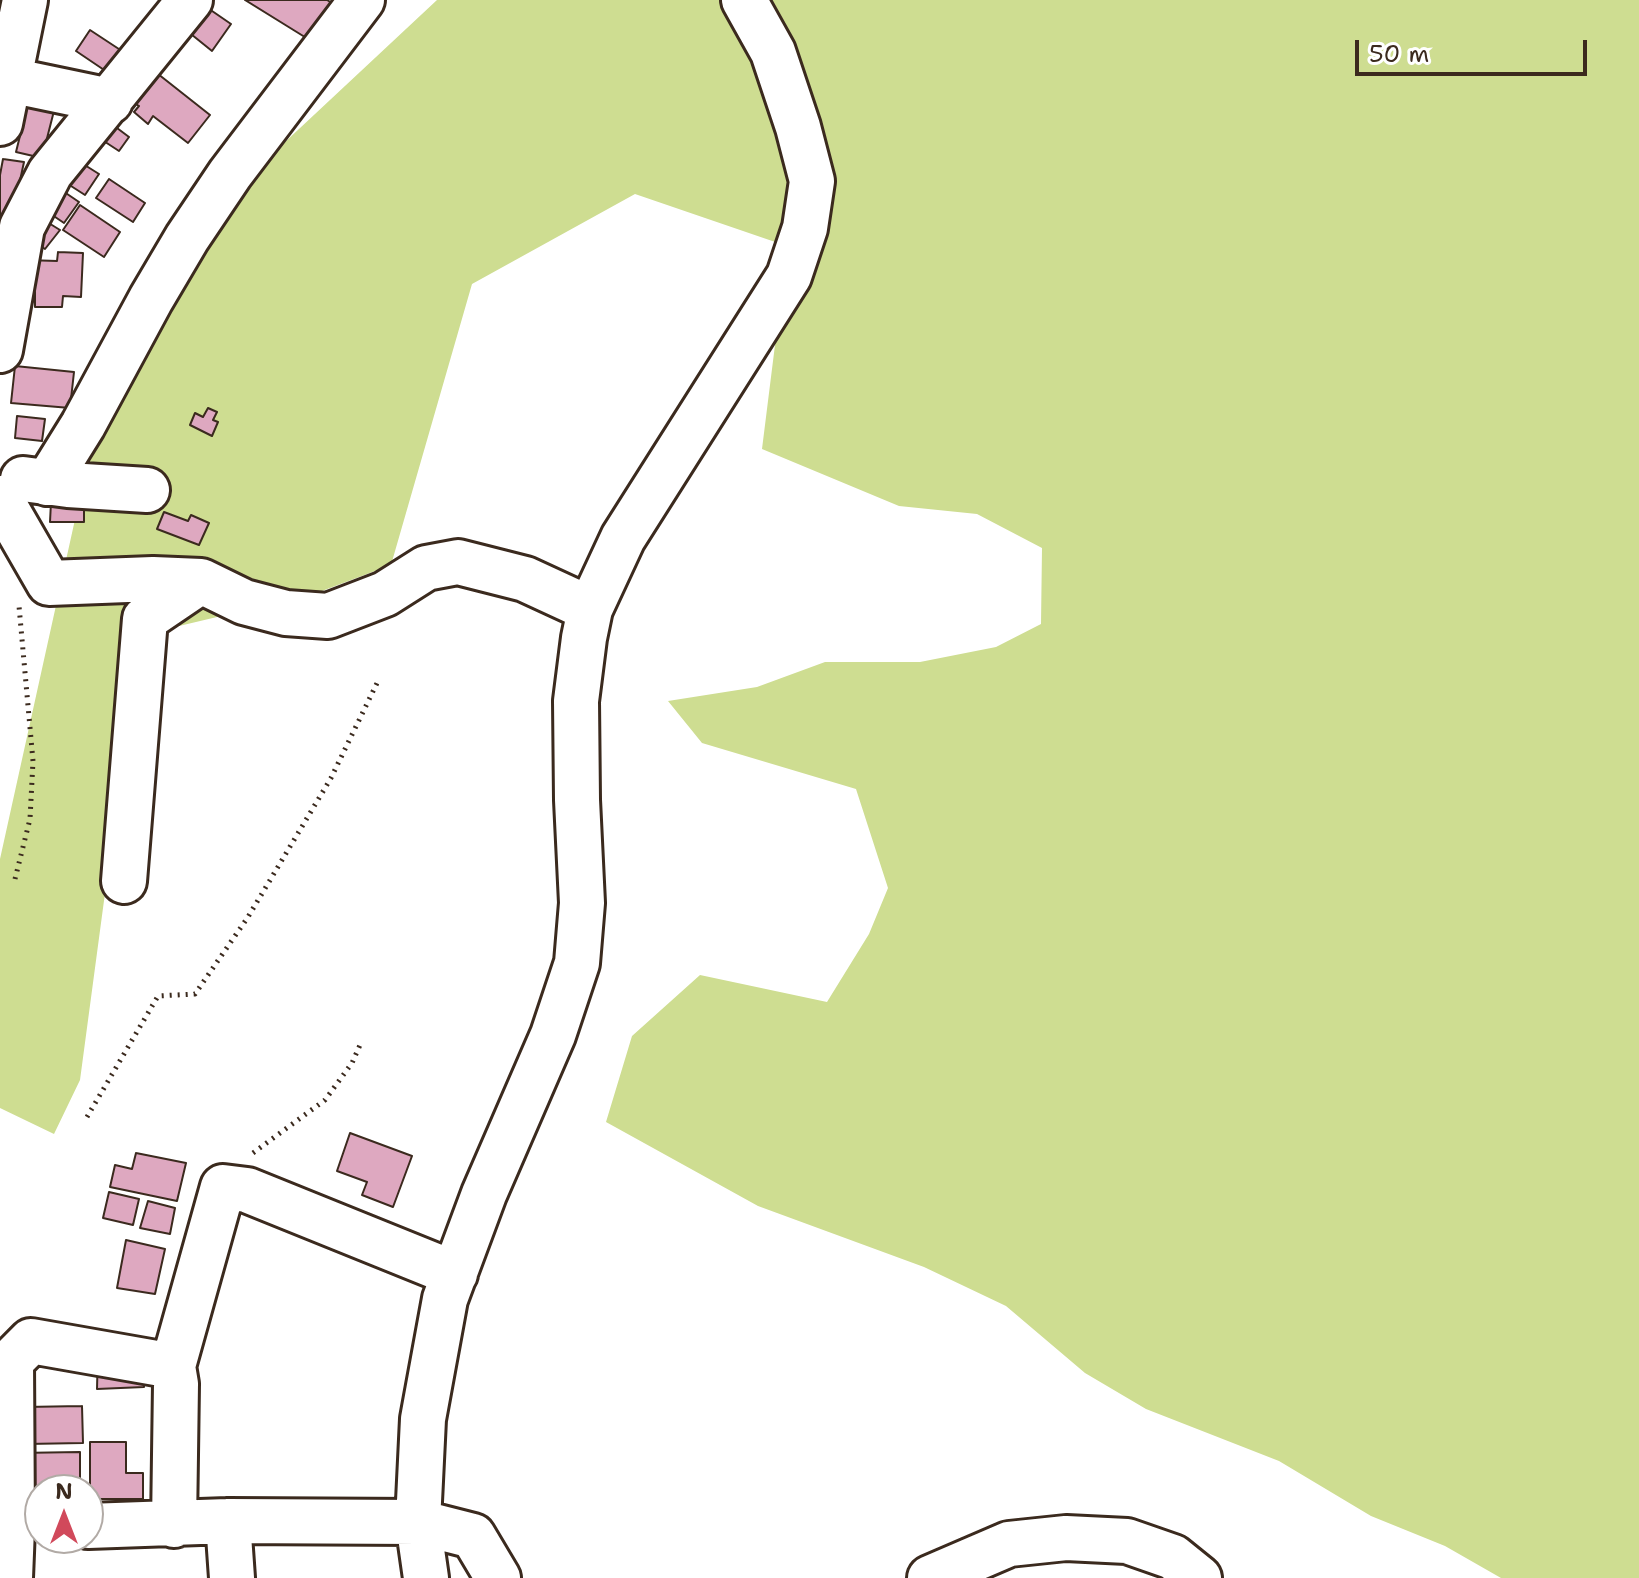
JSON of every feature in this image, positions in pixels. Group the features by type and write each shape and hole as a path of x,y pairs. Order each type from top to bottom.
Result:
{"street":[{"path":"0,123 5,79 25,0"},
{"path":"0,350 22,227 50,173 190,0"},
{"path":"47,483 83,425 187,238 230,174 362,0"},
{"path":"426,1578 418,1522 423,1419 445,1299 484,1194 553,1035 577,963 582,903 576,701 590,609 623,538 789,276 805,228 812,181 798,127 773,52 744,0"},
{"path":"5,79 110,101"},
{"path":"0,471 30,481 147,490"},
{"path":"0,498 49,583 153,579 201,581 244,602 286,613 328,616 385,594 426,568 458,562 525,579 590,609"},
{"path":"124,881 145,619 201,581"},
{"path":"174,1525 176,1384 173,1366 223,1187 247,1190 455,1274"},
{"path":"24,1506 11,1361 31,1341 173,1366"},
{"path":"228,1521 232,1578"},
{"path":"104,1526 228,1521 418,1522 473,1536 498,1578"},
{"path":"10,1578 24,1534"},
{"path":"930,1578 1009,1544 1066,1538 1127,1541 1173,1557 1199,1578"}],"path":[{"path":"15,879 30,819 33,761 18,601"},
{"path":"87,1117 158,996 195,994 248,917 331,778 378,681"},
{"path":"223,1187 252,1154 325,1100 352,1063 360,1045"}],"green space":[{"path":"437,0 1639,0 1639,1578 1501,1578 1445,1546 1371,1516 1279,1461 1146,1409 1085,1373 1006,1306 924,1267 758,1206 606,1122 632,1036 700,975 827,1002 869,934 888,888 856,789 702,743 668,701 757,687 825,662 920,662 996,647 1041,624 1042,548 977,514 899,506 762,449 775,345 781,244 635,194 472,284 391,565 314,594 158,631 118,796 80,1080 54,1134 0,1108 0,859 91,447 254,171"}],"building":[{"path":"245,0 327,0 332,3 308,39"},
{"path":"199,2 231,24 212,51 181,26"},
{"path":"90,30 128,55 113,76 76,51"},
{"path":"153,70 210,115 188,143 153,116 148,124 134,112 139,106 128,99"},
{"path":"31,91 57,99 42,158 16,152"},
{"path":"105,119 129,137 119,151 93,134"},
{"path":"72,157 99,174 85,195 57,177"},
{"path":"3,159 24,162 10,227 0,225"},
{"path":"109,179 145,203 133,222 96,198"},
{"path":"54,185 79,202 64,223 39,206"},
{"path":"80,205 120,232 104,257 63,230"},
{"path":"39,217 60,230 45,249 26,236"},
{"path":"58,252 83,253 81,297 63,296 62,307 35,307 35,292 25,291 26,260 57,261"},
{"path":"15,366 74,372 70,408 11,403"},
{"path":"208,408 217,412 213,420 218,422 212,436 190,425 195,413 203,417"},
{"path":"17,416 45,419 42,441 15,438"},
{"path":"51,502 84,502 84,522 50,522"},
{"path":"164,512 188,521 191,515 209,523 199,545 157,529"},
{"path":"350,1133 412,1156 393,1207 362,1195 367,1182 337,1171"},
{"path":"136,1153 186,1163 177,1201 110,1187 115,1165 132,1169"},
{"path":"109,1192 139,1199 133,1225 103,1218"},
{"path":"148,1201 175,1208 170,1234 140,1228"},
{"path":"126,1240 165,1249 155,1294 117,1288"},
{"path":"98,1348 143,1348 144,1387 97,1389"},
{"path":"82,1406 83,1443 26,1444 25,1407"},
{"path":"90,1442 126,1442 126,1473 143,1473 143,1499 104,1499 104,1474 90,1474"},
{"path":"80,1452 80,1474 24,1474 24,1500 18,1500 18,1453"}]}
